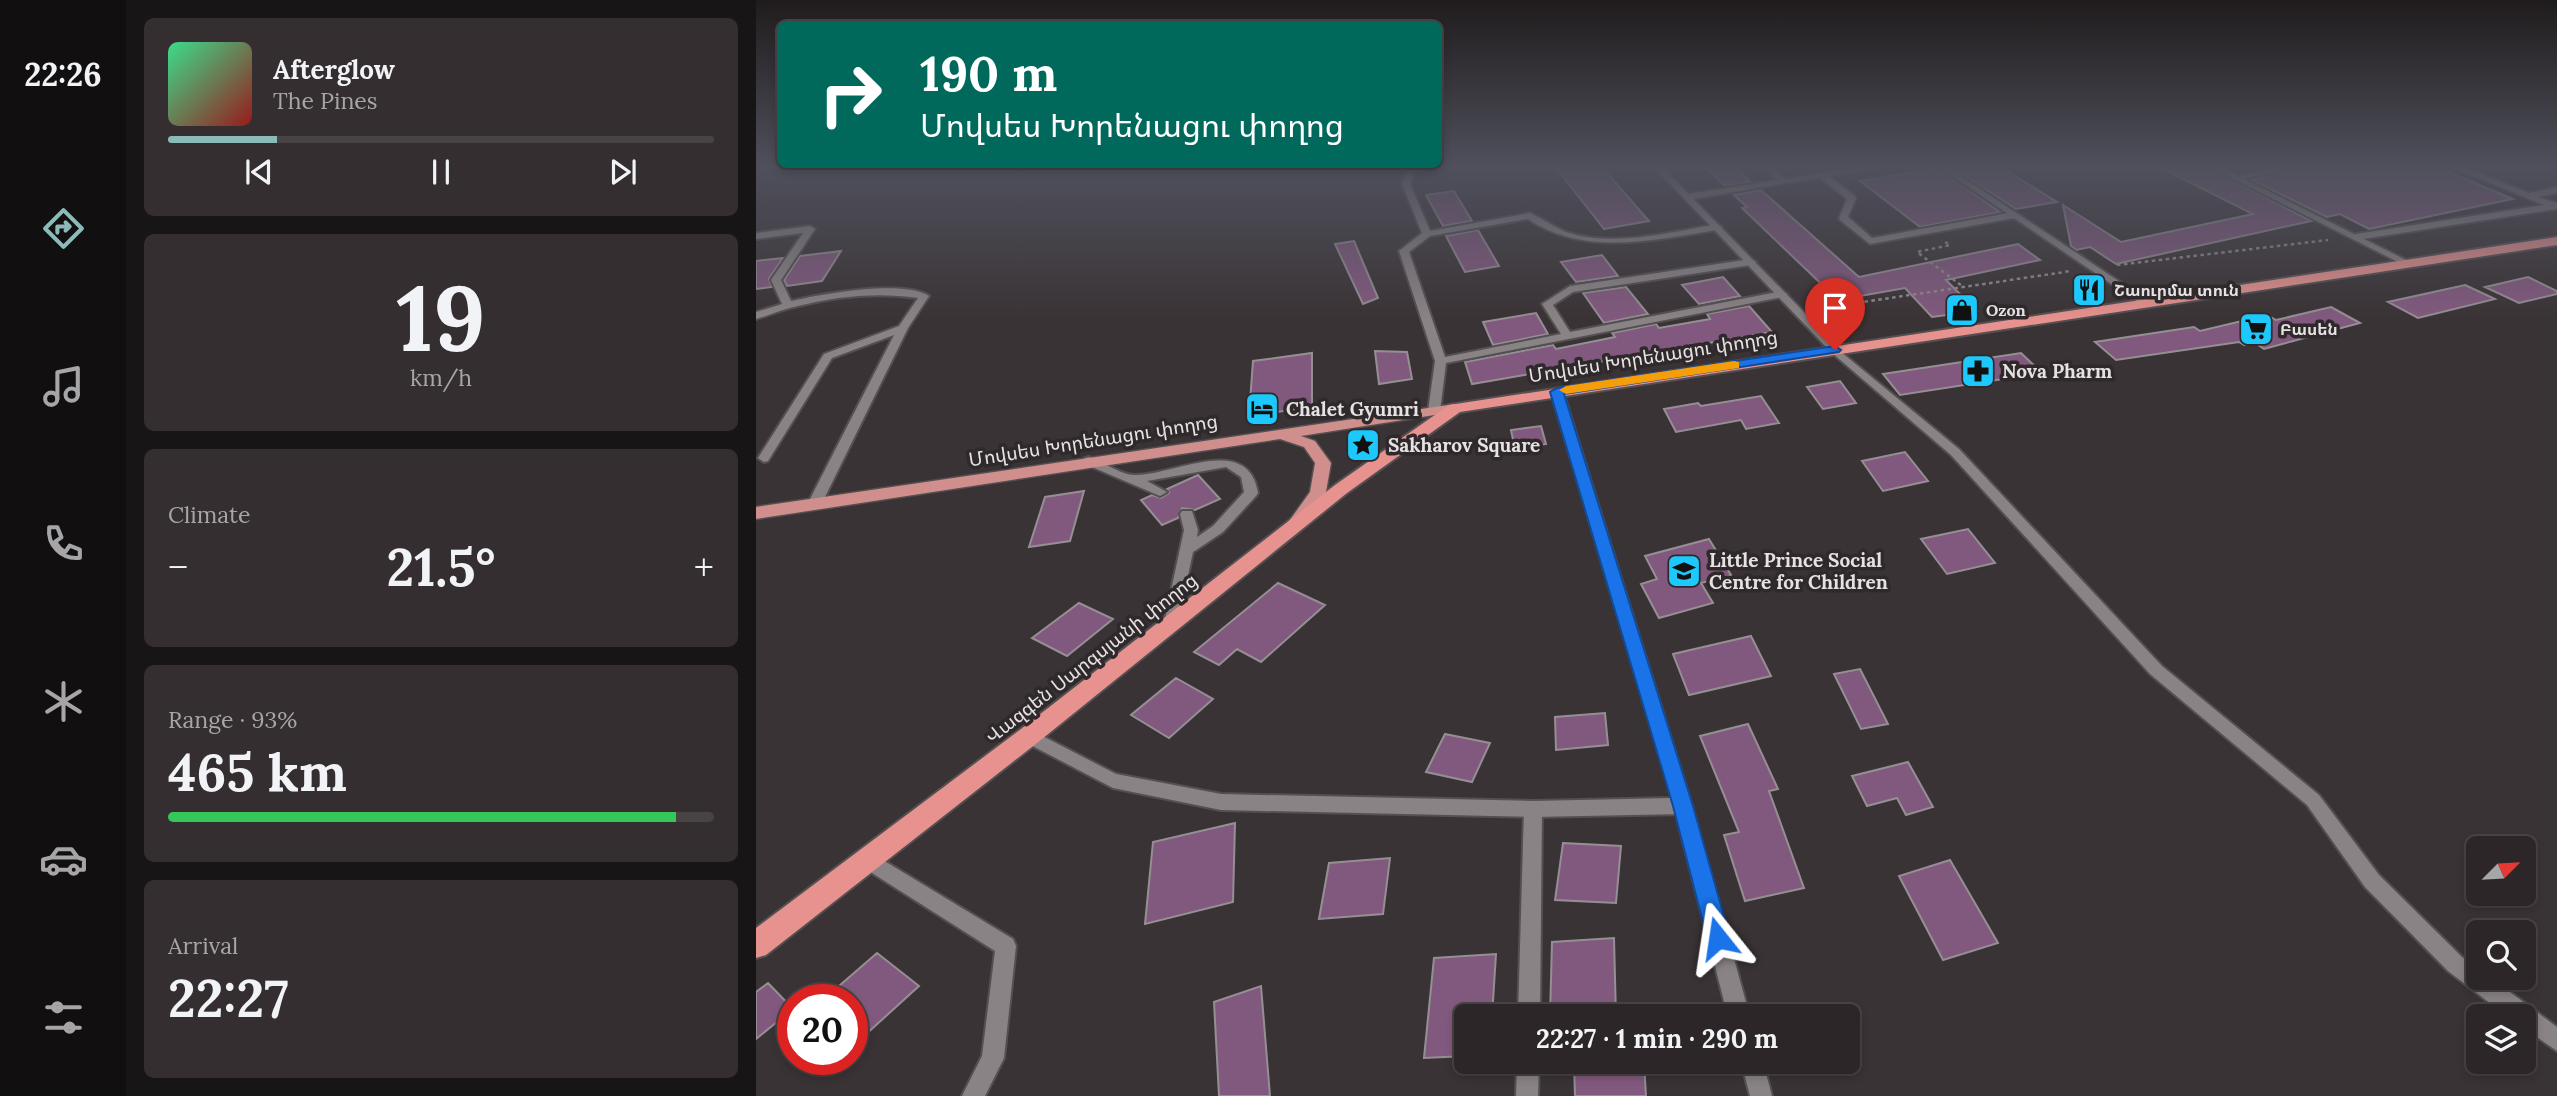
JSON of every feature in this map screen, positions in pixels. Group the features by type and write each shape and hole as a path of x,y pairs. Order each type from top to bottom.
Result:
{"highway":[{"name":"Մովսես Խորենացու փողոց","path":"1445,409 2557,241"},
{"name":"Վազգեն Սարգսյանի փողոց","path":"756,945 1029,736 1445,409"}],"main road":[{"name":"Մովսես Խորենացու փողոց","path":"756,513 1445,409"},
{"path":"1280,434 1310,444 1323,463 1318,492 1294,527"}],"street":[{"path":"1421,219 1427,234"},
{"path":"1445,409 1441,361 1405,251 1427,234 1512,219"},
{"path":"1535,219 1555,233 1608,241 1717,227"},
{"path":"1709,219 1835,350 1955,452 2156,670 2313,800 2372,881 2455,964 2557,1040"},
{"path":"1844,219 1870,241 1991,219"},
{"path":"2020,219 2146,302"},
{"path":"2320,219 2409,264"},
{"path":"2356,237 2475,219"},
{"path":"756,236 810,229 776,280 787,303"},
{"path":"1568,337 1547,304 1570,289 1751,262"},
{"path":"756,316 787,303 897,290 925,296 903,328 815,503"},
{"path":"1441,361 1782,294"},
{"path":"764,458 828,356 903,328"},
{"path":"1557,392 1683,806 1736,1004"},
{"path":"1089,461 1160,492"},
{"path":"1130,480 1227,463 1241,468 1250,478 1251,493 1240,509 1187,550"},
{"path":"1172,623 1191,530 1187,514"},
{"path":"1029,736 1113,781 1222,802 1533,809 1683,806"},
{"path":"1529,1004 1533,809"},
{"path":"868,860 1006,946 993,1058 973,1096"},
{"path":"1527,1096 1528,1074"},
{"path":"1755,1074 1760,1096"}],"path":[{"path":"1929,230 1950,246 1917,252 1962,287"}],"building":[{"path":"1439,219 1472,221 1443,226"},
{"path":"1596,219 1649,221 1604,229"},
{"path":"1754,219 1794,219 1859,277 2018,244 2040,260 1946,280 1977,311 1932,317 1905,288 1838,300"},
{"path":"1910,219 1962,219 1920,227"},
{"path":"2066,219 2085,219 2121,242 2229,219 2311,221 2116,264 2090,247 2076,250 2071,246"},
{"path":"2350,219 2416,219 2369,229"},
{"path":"1478,230 1499,266 1465,272 1446,236"},
{"path":"1354,241 1378,298 1363,304 1335,244"},
{"path":"841,251 822,281 787,286 784,280 800,256"},
{"path":"1602,255 1618,276 1576,282 1561,262"},
{"path":"783,258 769,279 772,287 756,289 756,261"},
{"path":"1723,277 1740,296 1699,304 1682,285"},
{"path":"2528,277 2557,291 2557,294 2519,303 2485,287"},
{"path":"2465,285 2495,299 2418,318 2388,302"},
{"path":"1626,287 1648,314 1604,323 1583,293"},
{"path":"1749,306 1772,332 1472,384 1465,362 1553,345 1556,349 1615,337 1612,333 1656,324 1659,328 1710,319 1707,314"},
{"path":"2331,307 2360,323 2264,349 2254,342 2244,345 2239,342 2116,360 2095,342 2194,327 2200,331 2267,315 2276,320"},
{"path":"1536,313 1548,334 1493,345 1483,322"},
{"path":"1375,351 1407,352 1412,379 1379,384"},
{"path":"1312,353 1312,407 1249,416 1253,361"},
{"path":"2021,353 2042,373 1900,395 1883,374"},
{"path":"1840,381 1856,403 1823,409 1807,387"},
{"path":"1761,396 1779,423 1746,429 1741,420 1676,432 1664,409 1698,403 1701,406"},
{"path":"1541,426 1546,444 1515,449 1511,430"},
{"path":"1905,452 1928,481 1883,491 1862,461"},
{"path":"1198,475 1220,499 1195,510 1182,508 1178,518 1162,525 1141,500 1152,495 1161,498 1169,493 1167,489"},
{"path":"1084,491 1070,541 1029,547 1045,497"},
{"path":"1968,529 1995,563 1947,574 1921,539"},
{"path":"1709,539 1731,575 1701,583 1713,603 1659,618 1641,584 1657,579 1645,556"},
{"path":"1278,583 1325,605 1261,662 1237,649 1219,665 1194,652"},
{"path":"1079,603 1113,619 1067,656 1032,638"},
{"path":"1751,636 1771,676 1689,695 1673,654"},
{"path":"1860,669 1888,724 1861,729 1834,674"},
{"path":"1176,678 1213,699 1169,738 1131,715"},
{"path":"1605,713 1608,745 1556,750 1555,717"},
{"path":"1748,724 1778,789 1769,791 1804,888 1745,901 1724,835 1739,832 1700,736"},
{"path":"1445,734 1490,743 1472,782 1426,772"},
{"path":"1908,762 1933,807 1906,815 1897,798 1867,806 1852,776"},
{"path":"1235,823 1233,902 1145,924 1153,842"},
{"path":"1563,843 1621,846 1616,903 1555,900"},
{"path":"1390,858 1383,914 1319,919 1329,863"},
{"path":"1950,860 1998,943 1943,960 1899,876"},
{"path":"1614,938 1616,1004 1550,1004 1552,942"},
{"path":"877,953 919,986 868,1032 868,984 841,984"},
{"path":"1496,954 1493,1004 1454,1004 1454,1057 1424,1058 1434,958"},
{"path":"768,983 777,992 777,1022 756,1039 756,992"},
{"path":"1261,986 1270,1096 1219,1096 1214,1002"},
{"path":"1574,1074 1645,1074 1646,1096 1575,1096"}],"slow traffic":[{"path":"1566,390 1734,365"}],"place":[{"name":"Շաուրմա տուն","path":"2089,290"},
{"name":"Ozon","path":"1962,310"},
{"name":"Բասեն","path":"2256,329"},
{"name":"Nova Pharm","path":"1978,371"},
{"name":"Chalet Gyumri","path":"1262,409"},
{"name":"Sakharov Square","path":"1363,445"},
{"name":"Little Prince Social Centre for Children","path":"1684,571"}],"route":[{"path":"1718,938 1683,806 1557,392 1835,350"}]}
